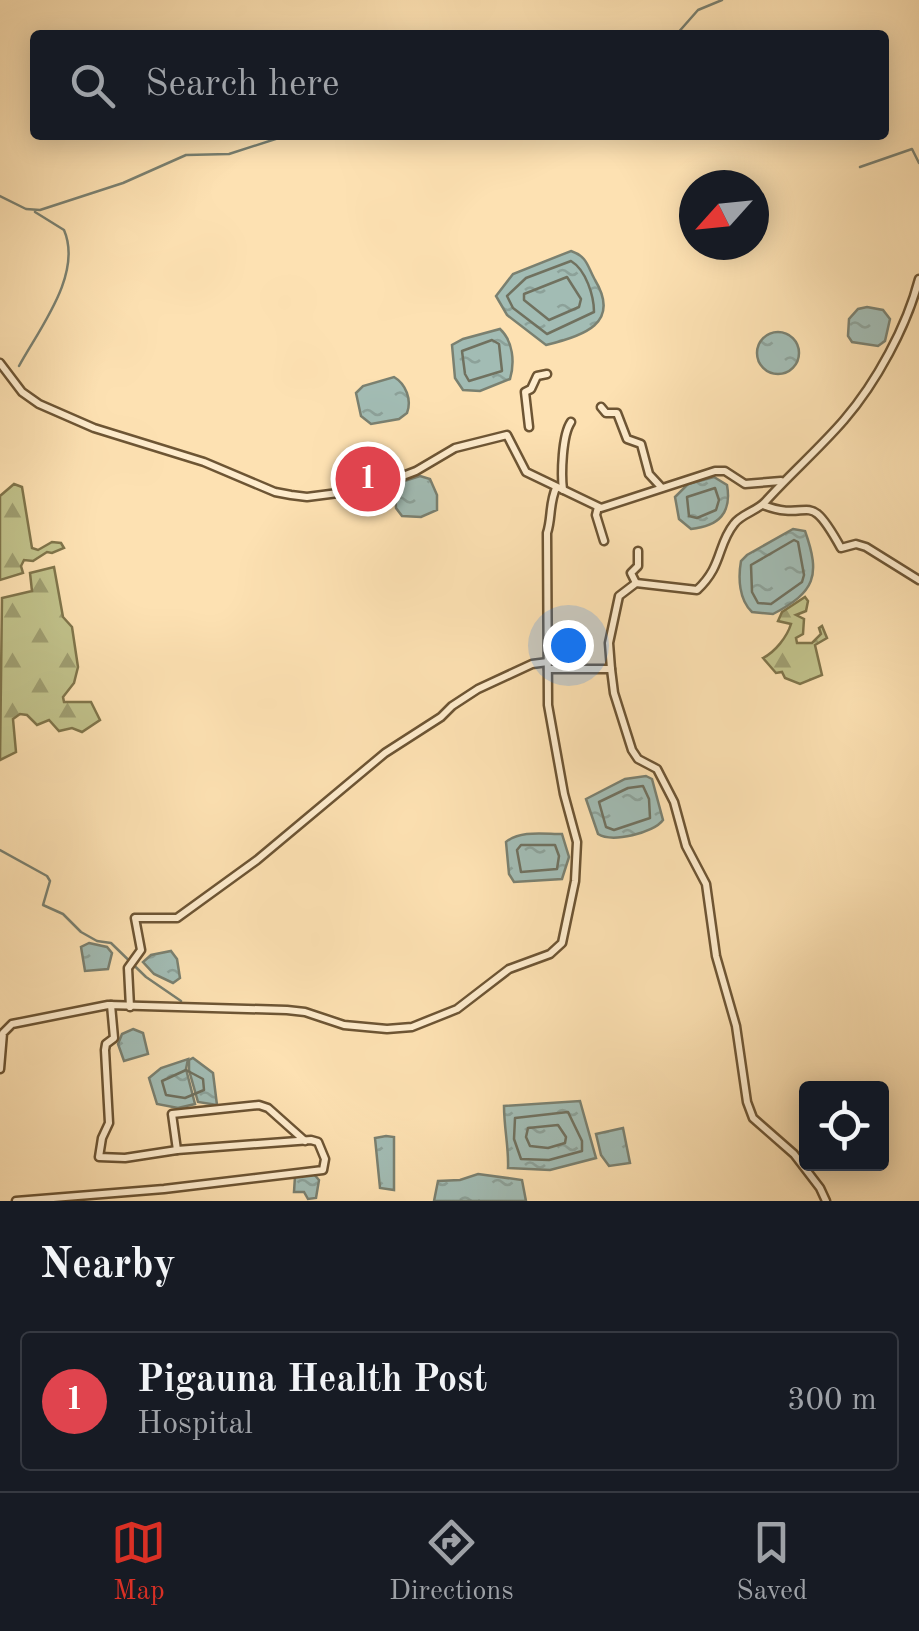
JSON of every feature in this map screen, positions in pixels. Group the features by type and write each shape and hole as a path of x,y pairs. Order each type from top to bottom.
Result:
{"street":[{"path":"826,1201 807,1169 753,1118 736,1026 716,956 706,884 686,846 674,802 657,769 638,759 632,750 614,693 609,643 616,602 636,583 698,590 710,579 734,523 762,505 781,480 797,470 846,418 893,348 914,304 919,279"},
{"path":"0,363 26,396 39,404 94,428 204,462 274,492 307,497 369,489 416,471 455,448 498,435 507,435 526,472 598,507 716,471 725,471 745,484 781,480"},
{"path":"529,426 525,392 537,376 546,374"},
{"path":"602,407 606,414 616,413 627,439 641,444 649,474 661,488"},
{"path":"0,1069 3,1034 12,1024 111,1005 287,1010 344,1025 405,1028 457,1009 509,969 554,952 565,934 575,881 577,842 551,730 545,620 549,544 546,534 551,521 548,513 560,489 560,469 567,452 565,430 571,422"},
{"path":"762,505 784,512 813,510 823,515 841,548 856,544 866,547 919,580"},
{"path":"598,507 596,515 604,541"},
{"path":"636,583 632,573 638,566 638,551"},
{"path":"130,1007 128,968 141,950 134,918 177,918 257,860 385,753 478,690 532,664 611,669"},
{"path":"16,1201 323,1170 318,1142 311,1140 177,1150 111,1160 99,1157 109,1123 105,1050 114,1038 111,1005"},
{"path":"177,1150 172,1114 259,1105 268,1108 304,1141 311,1140"}],"green space":[{"path":"14,484 22,487 32,548 38,550 52,542 61,543 64,548 33,561 24,560 23,573 0,580 0,496"},
{"path":"54,567 63,617 72,627 78,667 64,702 91,702 100,720 82,732 72,728 59,731 49,720 37,725 20,714 13,719 16,752 0,760 2,598 32,591 30,573"},
{"path":"805,597 806,611 796,615 804,619 803,634 796,638 797,643 812,643 821,634 822,626 827,638 815,645 822,675 800,684 785,678 782,672 776,673 763,658 776,648 789,629 791,624 778,621 782,612"}],"water":[{"path":"571,251 586,262 604,307 601,317 585,332 546,345 507,315 496,296 513,274"},
{"path":"858,309 883,310 890,319 885,341 878,346 852,342 848,336 849,319"},
{"path":"500,329 512,352 510,379 480,391 463,390 455,378 452,345"},
{"path":"778,332 793,338 799,353 793,368 778,374 763,368 757,353 763,338"},
{"path":"394,377 407,393 407,413 399,419 371,424 361,416 356,393 363,386"},
{"path":"420,476 430,479 437,495 437,510 421,517 402,516 396,508 395,484"},
{"path":"714,477 727,485 725,510 709,525 691,529 679,519 675,497 688,484"},
{"path":"793,529 805,531 813,560 811,581 798,598 773,614 752,612 740,588 741,561"},
{"path":"625,779 652,779 663,820 632,835 598,834 586,799"},
{"path":"525,834 562,834 569,857 562,879 514,882 509,874 506,842"},
{"path":"89,943 107,947 112,953 108,969 85,971 81,947"},
{"path":"171,951 177,959 180,978 173,983 154,974 143,962 151,955"},
{"path":"133,1029 143,1033 148,1054 124,1061 118,1044 122,1034"},
{"path":"193,1058 213,1073 217,1105 198,1102 189,1070 189,1060"},
{"path":"188,1059 186,1069 195,1104 178,1108 157,1104 149,1078 161,1068"},
{"path":"580,1101 596,1158 550,1170 508,1168 504,1106"},
{"path":"623,1128 630,1163 609,1166 601,1155 596,1134"},
{"path":"394,1137 394,1190 380,1188 375,1138"},
{"path":"313,1173 319,1180 316,1198 308,1199 304,1192 294,1192 295,1176"},
{"path":"478,1174 522,1180 526,1201 434,1201 438,1181"}],"waterway":[{"path":"680,30 698,10 722,0"},
{"path":"0,196 26,209 40,210 123,183 186,155 229,154 272,140"},
{"path":"860,167 912,149 919,163"},
{"path":"19,366 56,301 68,265 64,230 35,212"},
{"path":"0,850 47,876 50,881 43,905 63,914 97,941 111,943 146,977 181,1001"}],"place":[{"name":"Pigauna Health Post","path":"368,479"}]}
